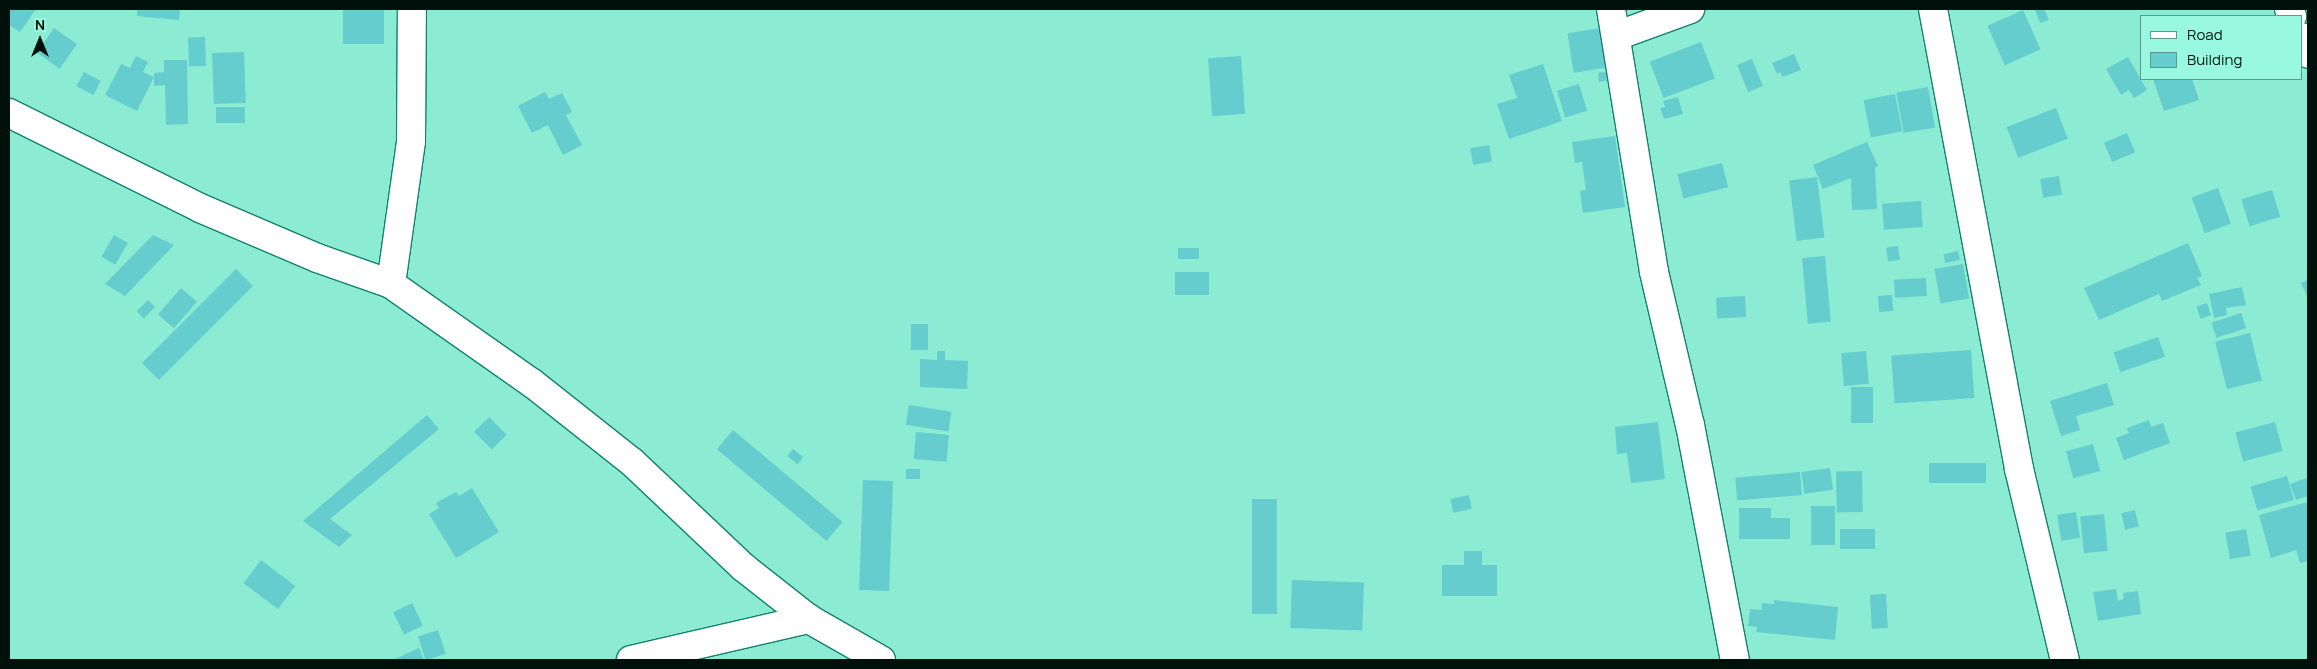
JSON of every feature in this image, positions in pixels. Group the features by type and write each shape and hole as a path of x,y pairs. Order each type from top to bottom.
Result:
{"street":[{"path":"391,284 411,140 412,9"},
{"path":"1611,9 1654,272 1690,425 1735,660"},
{"path":"1616,36 1690,9"},
{"path":"1933,9 2018,469 2066,660"},
{"path":"2302,39 2308,54"},
{"path":"9,113 200,208 317,258 391,284 532,383 632,462 743,567 809,619 881,660"},
{"path":"631,660 809,619"}],"building":[{"path":"9,9 36,9 20,32 9,25"},
{"path":"137,9 180,9 179,20 137,16"},
{"path":"343,9 384,9 384,44 343,44"},
{"path":"2044,9 2049,20 2040,23 2035,10"},
{"path":"2023,10 2040,49 2005,65 1987,26"},
{"path":"54,28 77,44 60,69 37,53"},
{"path":"1601,28 1607,68 1574,73 1567,33"},
{"path":"205,37 206,66 189,67 188,38"},
{"path":"1701,42 1715,78 1664,98 1650,62"},
{"path":"244,52 246,103 214,104 212,53"},
{"path":"1794,54 1801,70 1783,77 1780,72 1777,74 1772,63"},
{"path":"136,56 148,62 143,72 154,77 137,111 105,95 121,64 130,68"},
{"path":"1241,56 1245,114 1212,116 1208,58"},
{"path":"2128,57 2147,90 2134,98 2129,90 2121,95 2106,69"},
{"path":"1752,59 1763,86 1748,92 1737,65"},
{"path":"164,60 187,60 188,124 166,125 165,85 154,86 154,73 164,72"},
{"path":"1543,64 1562,121 1509,139 1497,104 1517,98 1509,75"},
{"path":"1608,71 1609,80 1599,82 1598,73"},
{"path":"84,72 101,81 93,95 76,86"},
{"path":"2153,80 2192,80 2199,100 2164,111"},
{"path":"1579,84 1587,111 1565,118 1557,91"},
{"path":"1928,87 1935,127 1904,133 1896,93"},
{"path":"545,92 549,99 562,93 572,112 566,115 582,145 563,155 548,125 532,133 518,106"},
{"path":"1895,94 1902,131 1871,137 1864,100"},
{"path":"1678,97 1683,114 1664,119 1660,108 1665,107 1663,101"},
{"path":"216,107 245,107 245,123 216,123"},
{"path":"2056,108 2068,139 2018,158 2007,127"},
{"path":"2127,133 2135,152 2112,162 2104,143"},
{"path":"1615,136 1625,207 1583,213 1580,191 1586,190 1582,162 1575,163 1572,142"},
{"path":"1867,142 1878,166 1875,167 1877,209 1852,210 1851,178 1823,189 1813,165"},
{"path":"1489,145 1492,162 1473,165 1470,148"},
{"path":"1722,163 1728,187 1683,198 1677,174"},
{"path":"2059,176 2062,195 2043,198 2040,179"},
{"path":"1817,177 1824,238 1797,241 1789,180"},
{"path":"2218,188 2231,224 2205,233 2192,198"},
{"path":"2272,190 2280,217 2250,226 2241,199"},
{"path":"1921,201 1923,227 1884,230 1882,204"},
{"path":"114,235 128,243 115,265 102,257"},
{"path":"153,235 174,245 125,296 105,284"},
{"path":"2188,243 2202,276 2197,278 2201,285 2162,301 2159,294 2099,320 2084,288"},
{"path":"1898,246 1900,260 1888,262 1886,248"},
{"path":"1178,248 1199,248 1199,259 1178,259"},
{"path":"1958,251 1960,260 1945,263 1943,254"},
{"path":"1825,256 1831,322 1808,324 1802,258"},
{"path":"1963,264 1969,298 1941,304 1934,269"},
{"path":"236,269 253,286 159,380 142,363"},
{"path":"1175,272 1209,272 1209,295 1175,295"},
{"path":"1926,278 1927,296 1895,298 1894,280"},
{"path":"2308,280 2308,298 2301,283"},
{"path":"2242,287 2246,305 2226,308 2227,315 2214,318 2209,294"},
{"path":"181,288 197,302 174,328 158,314"},
{"path":"1892,295 1893,311 1879,312 1878,296"},
{"path":"1745,296 1746,317 1717,318 1716,298"},
{"path":"148,300 155,307 144,318 137,311"},
{"path":"2207,303 2211,315 2201,319 2197,306"},
{"path":"2241,313 2246,328 2216,338 2212,323"},
{"path":"911,324 928,324 928,350 911,350"},
{"path":"2250,333 2262,381 2227,389 2215,342"},
{"path":"2158,337 2165,357 2120,372 2114,352"},
{"path":"1971,350 1974,398 1895,403 1891,356"},
{"path":"937,351 945,351 945,360 968,361 967,389 920,387 920,359 937,360"},
{"path":"1866,351 1869,384 1844,386 1841,353"},
{"path":"2107,383 2114,405 2076,416 2080,430 2061,436 2050,401"},
{"path":"1851,387 1873,387 1873,423 1851,423"},
{"path":"909,405 951,412 948,431 906,425"},
{"path":"427,415 439,429 330,519 352,535 339,547 303,521"},
{"path":"489,417 507,435 492,450 474,432"},
{"path":"2149,420 2151,427 2163,423 2170,443 2124,460 2116,438 2129,433 2127,428"},
{"path":"1658,422 1665,479 1631,483 1627,453 1617,454 1615,427"},
{"path":"2275,422 2283,451 2243,462 2235,433"},
{"path":"733,430 843,522 826,541 717,449"},
{"path":"916,432 949,435 947,462 914,459"},
{"path":"2093,444 2100,471 2073,478 2066,451"},
{"path":"793,449 803,457 797,464 787,456"},
{"path":"1929,463 1986,463 1986,483 1929,483"},
{"path":"1830,468 1833,490 1804,494 1801,472"},
{"path":"906,469 920,469 920,479 906,479"},
{"path":"1836,471 1862,471 1863,512 1837,512"},
{"path":"1800,472 1802,495 1737,501 1735,478"},
{"path":"2287,476 2294,500 2257,511 2250,486"},
{"path":"2307,478 2308,496 2296,500 2290,484"},
{"path":"863,480 893,481 889,591 859,590"},
{"path":"472,488 499,532 456,558 429,514 439,508 436,503 456,492 459,496"},
{"path":"1469,495 1472,509 1453,513 1450,499"},
{"path":"1252,499 1277,499 1277,614 1252,614"},
{"path":"2308,502 2308,561 2300,563 2296,550 2271,558 2259,515"},
{"path":"1811,506 1835,506 1835,545 1811,545"},
{"path":"1739,508 1771,508 1771,518 1790,518 1790,539 1739,539"},
{"path":"2135,510 2139,527 2125,530 2121,513"},
{"path":"2076,512 2080,538 2061,541 2057,515"},
{"path":"2104,514 2108,551 2084,553 2080,517"},
{"path":"1840,529 1875,529 1875,549 1840,549"},
{"path":"2246,529 2251,556 2230,559 2225,533"},
{"path":"1464,551 1482,551 1482,565 1497,565 1497,596 1442,596 1442,565 1464,565"},
{"path":"261,560 295,586 278,609 244,583"},
{"path":"1292,580 1364,583 1362,630 1290,628"},
{"path":"2116,589 2118,601 2124,599 2123,593 2138,591 2141,614 2098,621 2093,592"},
{"path":"1886,594 1888,628 1872,629 1870,595"},
{"path":"1774,600 1838,607 1835,640 1756,632 1757,627 1748,626 1750,609 1762,610 1762,603 1774,604"},
{"path":"412,603 423,625 404,635 393,612"},
{"path":"438,630 446,654 426,660 418,636"},
{"path":"419,648 424,660 395,660 395,659"}]}
